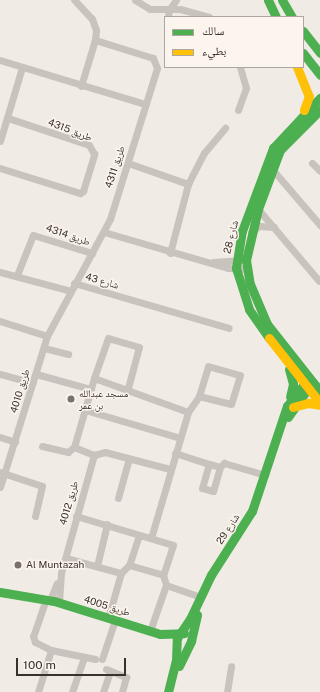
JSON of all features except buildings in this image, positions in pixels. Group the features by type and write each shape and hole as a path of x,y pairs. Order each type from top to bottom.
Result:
{"street":[{"path":"74,0 92,19 96,30 95,40 81,86"},
{"path":"135,0 150,9 169,14 180,9 205,16"},
{"path":"169,14 176,0"},
{"path":"268,0 276,16"},
{"path":"282,0 291,16"},
{"path":"304,32 320,53"},
{"name":"طريق 4311","path":"74,283 104,232 128,163 157,68 156,60 148,56 95,40"},
{"path":"304,54 320,75"},
{"path":"0,60 81,86 145,104"},
{"path":"0,141 22,67"},
{"path":"238,110 246,88 240,68"},
{"path":"293,124 306,107 309,96 297,68"},
{"name":"شارع 28","path":"311,385 285,360 249,309 236,264 242,231 268,156 280,138 320,98"},
{"name":"شارع 28","path":"320,110 286,142 272,169 251,233 246,264 255,298 267,324 311,385 320,404"},
{"path":"309,120 320,116"},
{"name":"طريق 4315","path":"0,168 80,193 83,191 94,154 89,146 8,118"},
{"path":"170,253 188,184 204,152 225,128"},
{"path":"128,163 188,184"},
{"path":"312,163 320,171"},
{"path":"272,169 320,225"},
{"path":"258,209 275,227 319,282"},
{"path":"251,233 259,226 275,227"},
{"path":"104,232 170,253 211,262 246,264"},
{"name":"طريق 4314","path":"17,275 33,236 92,254"},
{"path":"0,272 17,275 71,291"},
{"name":"شارع 43","path":"48,336 74,283 229,328"},
{"path":"0,320 48,336"},
{"name":"طريق 4010","path":"0,486 2,473 15,442 48,336"},
{"path":"42,446 68,452 74,447 94,378 108,338 140,347 128,388"},
{"path":"44,348 68,354"},
{"path":"285,360 293,380 291,404 320,404"},
{"path":"151,538 170,469 188,412 199,396 208,366 240,375 231,404 199,396"},
{"path":"0,374 33,383"},
{"path":"36,374 91,389"},
{"path":"94,378 128,388 131,393 188,412"},
{"name":"شارع 29","path":"168,692 176,661 176,644 180,633 252,511 291,404 311,385"},
{"name":"شارع 29","path":"172,692 181,659 210,586 262,502 291,404"},
{"path":"85,410 180,438"},
{"path":"0,437 15,442"},
{"path":"74,447 94,455 100,451 170,469"},
{"path":"175,454 220,467"},
{"name":"طريق 4012","path":"52,601 61,577 76,516 94,455"},
{"path":"118,498 129,458"},
{"path":"209,464 203,488 214,491 220,467 224,463 265,475"},
{"path":"2,473 42,486 35,516"},
{"path":"76,516 107,524 173,545 163,575 166,585 150,631"},
{"path":"97,566 107,524"},
{"path":"52,601 33,636 35,642 51,650 98,659 111,619 121,573 129,564 139,535"},
{"path":"66,558 121,573"},
{"path":"129,564 163,575"},
{"path":"166,585 200,597"},
{"name":"طريق 4005","path":"0,592 52,601 160,634 176,644 187,647"},
{"name":"طريق 4005","path":"160,634 180,633 191,637"},
{"path":"38,692 51,650"},
{"path":"72,692 84,657"},
{"path":"228,692 231,666"},
{"path":"103,692 108,671 126,677 122,692"}],"traffic: fast":[{"path":"268,0 276,16"},
{"path":"282,0 291,16"},
{"path":"304,32 320,53"},
{"path":"304,54 320,75"},
{"path":"269,338 249,309 236,268 242,231 273,148 320,98"},
{"path":"320,110 280,150 258,209 246,260 250,284 267,324 320,391"},
{"path":"289,369 293,384 290,397"},
{"path":"168,692 176,661 177,638 190,619 211,575 252,511 287,406 304,384 315,385"},
{"path":"288,417 311,384"},
{"path":"0,592 54,601 160,634 184,633"},
{"path":"179,666 191,641 197,615"}],"traffic: slow":[{"path":"297,68 309,96 304,110"},
{"path":"269,338 320,403"},
{"path":"293,407 308,403 320,405"}],"place":[{"name":"مسجد عبدالله بن عمر","path":"71,399"},
{"name":"Al Muntazah","path":"18,565"}]}
